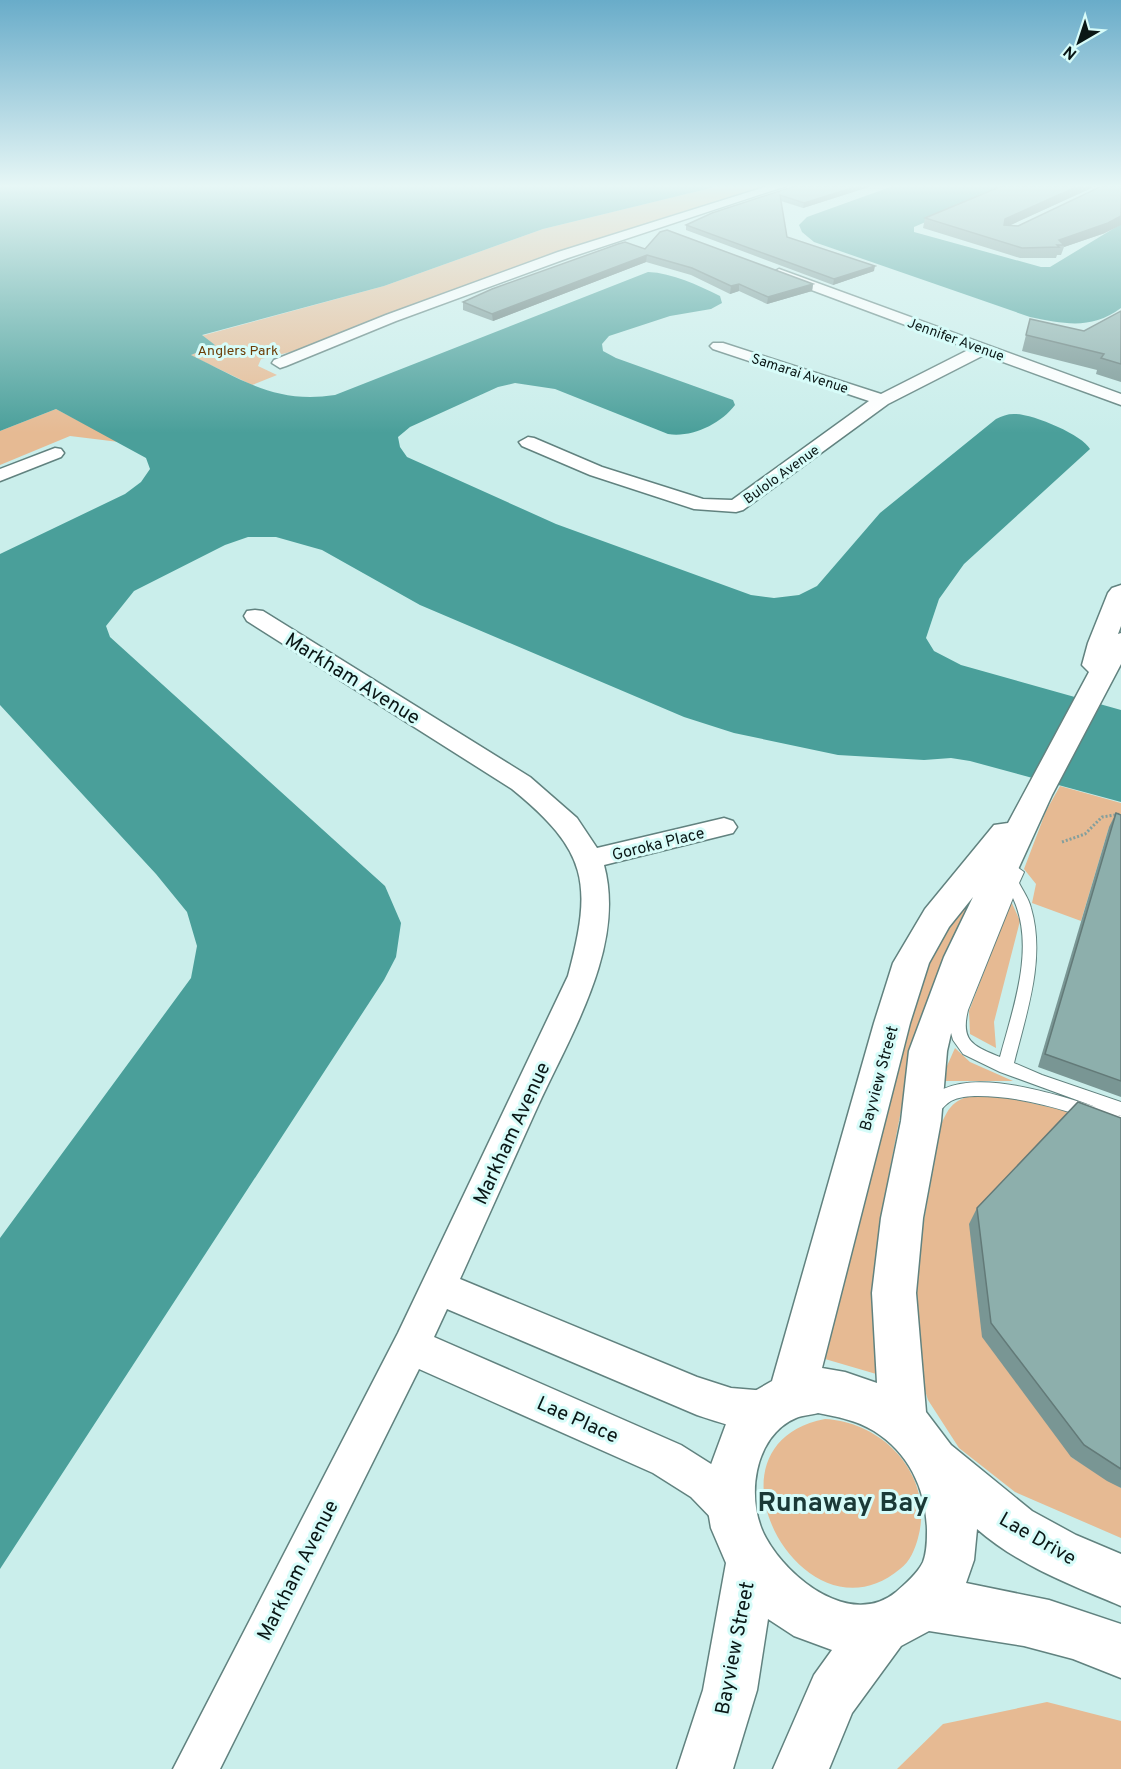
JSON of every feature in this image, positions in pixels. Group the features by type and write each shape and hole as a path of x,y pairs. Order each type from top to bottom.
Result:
{"main road":[{"name":"Bayview Street","path":"1089,693 1101,643 1121,592"},
{"name":"Bayview Street","path":"903,1422 894,1293 902,1218 921,1121 928,1052 944,1000 961,957 1032,806 1089,693 1121,642"},
{"name":"Bayview Street","path":"779,1403 805,1351 892,1023 911,963 937,918 1032,806"},
{"path":"801,1769 832,1694 903,1616 944,1575 953,1538 950,1499 935,1461 921,1440 903,1422 877,1404 848,1393 818,1390 779,1403 749,1428 736,1453 731,1481 732,1512 739,1537 751,1562 770,1588 795,1609 823,1623 852,1629 903,1616 991,1611 1029,1619 1121,1652"},
{"name":"Lae Drive","path":"935,1461 1014,1529 1058,1553 1121,1580"},
{"name":"Bayview Street","path":"705,1769 730,1690 751,1562"}],"street":[{"path":"280,363 391,318 526,269"},
{"name":"Jennifer Avenue","path":"768,269 1121,400"},
{"name":"Samarai Avenue","path":"718,346 882,400"},
{"name":"Bulolo Avenue","path":"528,442 596,471 701,505 736,506 882,400 984,349"},
{"path":"0,476 55,453"},
{"name":"Markham Avenue","path":"196,1769 439,1288 582,976 592,940 598,902 591,859 576,834 554,807 255,616"},
{"name":"Goroka Place","path":"591,859 724,827"},
{"path":"439,1288 674,1388 731,1407 779,1403"},
{"name":"Lae Place","path":"411,1346 668,1459 705,1483 732,1512"}],"lane":[{"path":"1032,806 1022,860 973,976 957,1027 958,1036 968,1050 1005,1067 1121,1109"},
{"path":"1005,1067 1027,972 1029,936 1025,910 1012,882"},
{"path":"921,1121 937,1103 952,1093 987,1089 1043,1099 1121,1123"}],"path":[{"path":"1062,842 1085,834 1102,817 1121,814"}],"green space":[{"name":"Anglers Park","path":"433,269 518,269 303,349 261,359 258,366 277,375 252,385 190,355 215,345 201,336 384,286"},
{"path":"56,409 119,442 70,436 0,465 0,431"},
{"path":"1060,786 1121,803 1121,830 1109,827 1081,921 1032,903 1036,884 1024,869 1046,811"},
{"path":"1027,817 914,1042 888,1179 879,1258 883,1376 825,1359 904,1022 927,956"},
{"path":"1011,901 1020,921 994,1022 996,1048 970,1034 969,1011"},
{"path":"955,1048 970,1062 1013,1081 945,1081 947,1066"},
{"path":"970,1096 1000,1096 1093,1117 1071,1457 1121,1488 1121,1538 1015,1492 959,1448 928,1400 913,1353 908,1309 941,1125 951,1106"},
{"path":"825,1419 847,1422 867,1430 885,1442 900,1456 912,1474 919,1494 921,1515 914,1551 900,1569 864,1587 829,1583 799,1564 776,1534 765,1499 767,1465 786,1436"},
{"path":"1047,1702 1121,1721 1121,1769 897,1769 943,1724"}],"water":[{"path":"0,269 433,269 384,286 202,335 215,345 191,355 260,388 294,396 314,397 335,395 648,272 676,277 720,296 722,303 711,309 670,316 609,336 602,344 603,351 616,358 733,400 735,405 714,424 696,432 668,434 555,389 515,383 498,387 410,427 398,437 400,447 407,457 556,524 751,595 774,598 799,595 817,586 880,513 996,419 1014,414 1032,417 1056,426 1078,437 1090,449 964,564 939,599 926,638 934,651 961,665 1121,710 1121,802 970,761 951,758 924,760 838,755 734,733 684,717 420,605 322,550 276,537 248,537 225,545 134,591 106,626 110,637 385,886 401,923 396,957 384,980 0,1569 0,1238 191,978 197,946 187,912 156,874 0,705 0,554 125,494 141,482 150,469 146,458 56,409 0,431"},
{"path":"890,269 1121,269 1121,308 1110,315 1099,320 1077,323 1030,317"}],"building":[{"path":"549,269 611,269 492,314 463,302"},
{"path":"693,269 771,269 813,284 768,297 739,284 731,286"},
{"path":"805,269 867,269 834,279"},
{"path":"1121,311 1121,364 1101,358 1104,354 1026,335 1030,319 1084,331"},
{"path":"1116,813 1121,815 1121,1081 1045,1054"},
{"path":"1078,1102 1121,1118 1121,1469 1084,1445 991,1323 977,1208"}],"district":[{"name":"Runaway Bay","path":"843,1502"}]}
